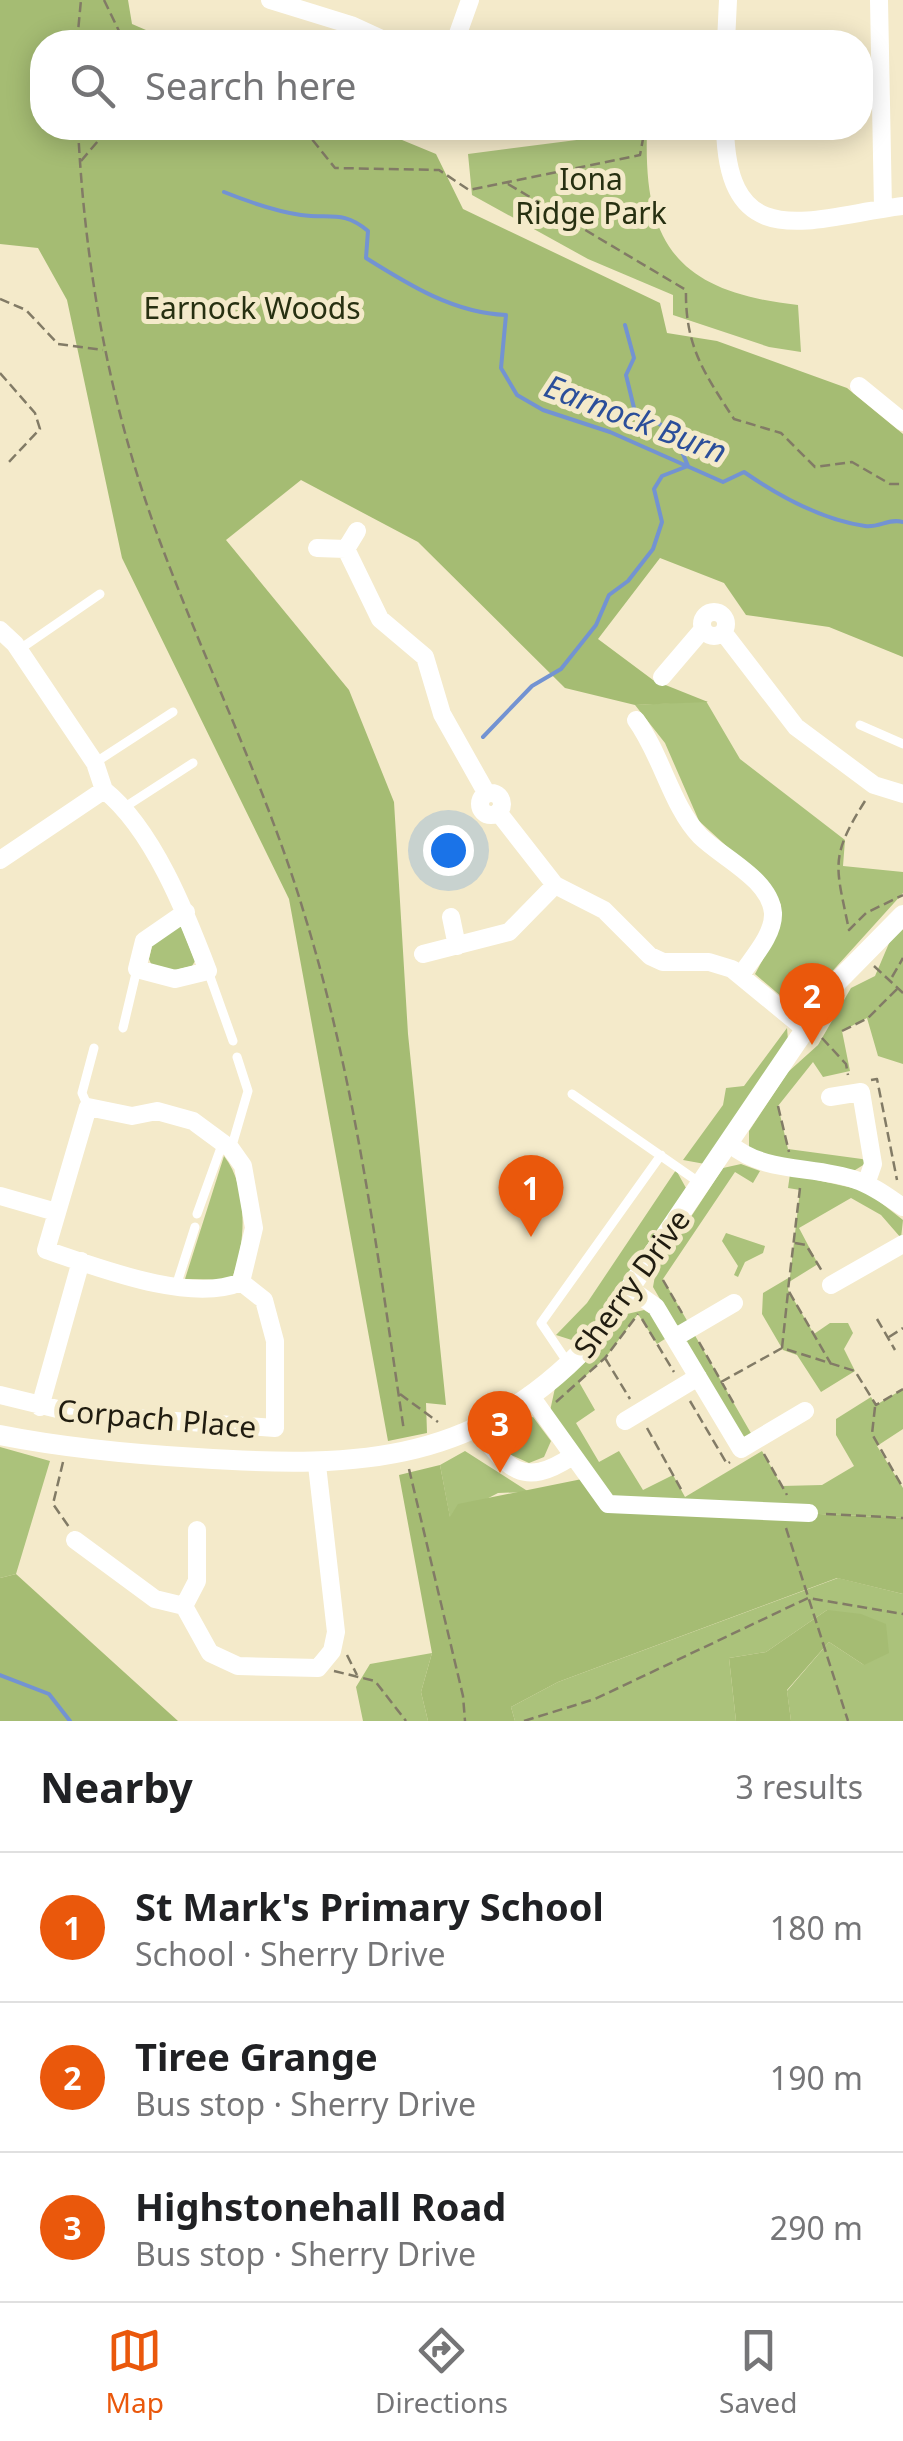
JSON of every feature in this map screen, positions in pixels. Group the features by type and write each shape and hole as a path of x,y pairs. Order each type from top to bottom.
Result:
{"street":[{"path":"270,0 308,5 362,30"},
{"path":"459,30 470,0"},
{"path":"727,30 728,0"},
{"path":"879,0 883,208"},
{"path":"725,140 733,188 746,206 764,218 800,221 903,206"},
{"path":"859,386 903,422"},
{"path":"346,549 357,530"},
{"path":"317,548 346,549"},
{"path":"346,549 380,619 425,657 442,714 487,794 499,796 502,804 498,812 555,885 604,910 650,956 676,963 709,962 741,975 805,1029"},
{"path":"662,677 702,629 712,636 723,632 796,727 874,786 903,794"},
{"path":"0,630 19,650 96,763 104,790 125,806 186,912 208,971 176,979 138,969 144,941 186,912"},
{"path":"636,720 655,746 680,810 699,835 764,888 771,928 741,975"},
{"path":"0,860 104,790"},
{"path":"424,954 509,932 555,885"},
{"name":"Sherry Drive","path":"0,1434 70,1447 317,1465 383,1457 444,1441 476,1427 530,1395 570,1365 632,1290 805,1029 848,972 903,915"},
{"path":"451,917 457,946"},
{"path":"830,1097 861,1092 874,1164 866,1184"},
{"path":"88,1107 132,1116 156,1110 193,1121 227,1146 243,1166 254,1238 241,1282 228,1288 176,1286 46,1250 88,1107"},
{"path":"730,1144 745,1157 765,1164 866,1184 903,1207"},
{"path":"0,1196 56,1212"},
{"path":"831,1285 903,1244"},
{"path":"40,1407 81,1261"},
{"name":"Corpach Place","path":"0,1395 78,1414 275,1428 275,1341 264,1300 241,1282"},
{"path":"632,1290 684,1333 698,1378 740,1449 804,1411"},
{"path":"684,1333 734,1304"},
{"path":"632,1417 698,1378"},
{"path":"530,1395 608,1504 796,1513"},
{"path":"476,1427 510,1467 527,1475 548,1473 572,1457"},
{"path":"76,1540 155,1598 184,1606 210,1653 238,1666 318,1668 332,1651 336,1632 317,1465"},
{"path":"184,1606 197,1582 198,1530"}],"lane":[{"path":"19,650 100,594"},
{"path":"96,763 173,712"},
{"path":"860,725 903,744"},
{"path":"125,806 193,763"},
{"path":"123,1028 138,969"},
{"path":"208,971 233,1041"},
{"path":"88,1107 82,1093 94,1048"},
{"path":"197,1214 248,1091 237,1056"},
{"path":"572,1094 702,1184"},
{"path":"570,1365 541,1323 661,1156"},
{"path":"176,1286 195,1227"}],"path":[{"path":"78,30 81,0"},
{"path":"104,0 118,30"},
{"path":"79,140 86,250 104,350 161,546 271,814 309,929 350,1102 405,1440"},
{"path":"80,162 98,140"},
{"path":"313,140 335,168 439,170 469,190 640,155 643,140"},
{"path":"508,184 686,290 686,328 701,369 734,419 781,433 815,467 852,462 890,484 903,484"},
{"path":"0,298 26,310 58,344 104,350"},
{"path":"0,374 35,414 40,429 6,465"},
{"path":"874,786 841,840 836,859 849,930 866,913 903,895"},
{"path":"892,978 903,958"},
{"path":"842,1031 868,1018 899,987"},
{"path":"778,1106 800,1189 782,1348"},
{"path":"793,1242 806,1245 831,1285"},
{"path":"663,1280 684,1333 737,1408"},
{"path":"788,1290 831,1364"},
{"path":"877,1319 895,1350"},
{"path":"888,1337 903,1328"},
{"path":"722,1382 782,1348 856,1371 876,1405 872,1434 903,1488"},
{"path":"605,1358 632,1417 691,1508"},
{"path":"876,1405 903,1389"},
{"path":"398,1392 444,1441"},
{"path":"755,1440 796,1513 808,1598 848,1721"},
{"path":"70,1447 52,1504 76,1540"},
{"path":"408,1456 463,1696 464,1721"},
{"path":"796,1513 903,1518"},
{"path":"524,1721 595,1699 808,1598 903,1614"},
{"path":"318,1668 375,1682 406,1721"}],"green space":[{"name":"Earnock Woods","path":"0,0 128,0 132,24 146,30 30,30 30,140 402,140 436,154 463,209 660,303 667,333 717,341 847,388 903,434 903,657 829,627 746,615 724,583 660,558 598,639 653,680 708,702 635,705 565,688 418,542 301,480 226,540 349,690 394,802 408,1034 446,1405 426,1403 427,1433 388,1441 289,899 122,558 67,300 38,248 0,244"},
{"name":"Iona Ridge Park","path":"577,140 647,140 652,206 662,234 677,257 698,275 724,289 798,305 801,352 769,347 673,315 673,295 588,259 472,195 468,154"},
{"path":"706,701 740,759 845,840 843,866 903,872 903,893 828,976 827,983 802,1014 755,974 779,929 781,905 771,887 699,821 665,743 635,705"},
{"path":"181,926 195,961 192,966 171,971 152,966 149,959 153,942"},
{"path":"903,928 903,1064 878,1056 867,1018 842,1031 850,1071 823,1077 813,1062 778,1106 788,1149 868,1162 852,1172 766,1159 749,1147 749,1131 788,1072 818,1045 851,988 875,976 890,941"},
{"path":"787,1028 788,1040 705,1164 683,1160 723,1105 726,1088 744,1086"},
{"path":"224,1156 241,1199 242,1234 236,1266 231,1280 185,1279"},
{"path":"741,1164 760,1171 753,1183 735,1172 663,1279 689,1324 678,1330 653,1287 656,1270 723,1168"},
{"path":"676,1170 686,1188 597,1324 578,1342 556,1335 587,1303"},
{"path":"790,1174 866,1191 903,1220 901,1238 881,1215 851,1198 799,1228 818,1264 789,1282 788,1290 814,1334 830,1323 848,1323 853,1333 844,1349 855,1371 821,1392 797,1355 783,1350 762,1314 763,1293 790,1277 800,1190 788,1188"},
{"path":"726,1233 765,1246 763,1253 745,1262 738,1277 734,1275 738,1266 722,1241"},
{"path":"644,1310 654,1316 668,1337 657,1344 638,1314 606,1357 579,1382 595,1410 576,1423 599,1462 619,1451 643,1490 673,1475 685,1497 762,1451 782,1486 822,1485 854,1466 836,1435 836,1419 871,1397 876,1405 903,1389 903,1429 877,1446 903,1488 903,1518 608,1504 550,1411 555,1388 627,1314"},
{"path":"693,1332 752,1435 742,1440 682,1338"},
{"path":"533,1417 551,1441 544,1457 529,1463 507,1453 494,1434 504,1425"},
{"path":"0,1447 50,1461 16,1574 0,1578"},
{"path":"465,1451 529,1492 498,1493 450,1518 440,1465"},
{"path":"440,1465 450,1517 458,1504 587,1478 608,1504 903,1518 903,1594 837,1578 558,1682 511,1707 515,1721 428,1721 421,1692 432,1653 399,1475"},
{"path":"16,1574 178,1721 0,1721 0,1578"},
{"path":"838,1578 903,1594 903,1721 791,1721 787,1691 829,1642 864,1665 827,1610 766,1652 729,1658 736,1721 515,1721 511,1707 558,1682"},
{"path":"827,1610 861,1614 886,1624 889,1653 864,1665 829,1642 787,1690 791,1721 736,1721 729,1658 766,1652"},
{"path":"432,1653 421,1692 428,1721 363,1721 356,1687 370,1664"}],"waterway":[{"name":"Earnock Burn","path":"224,192 281,211 351,220 368,231 366,258 382,268 450,303 506,315 501,368 517,395 543,410 610,432 723,482 744,472 787,498 833,518 865,526 903,522"},
{"path":"483,737 532,686 561,669 596,625 609,595 628,581 653,549 662,522 654,489 662,476 688,466 669,432 635,412 626,375 634,358 625,325"},
{"path":"0,1675 49,1694 70,1721"}],"place":[{"name":"Tiree Grange","path":"812,1045"},
{"name":"St Mark's Primary School","path":"531,1237"},
{"name":"Highstonehall Road","path":"500,1473"}]}
